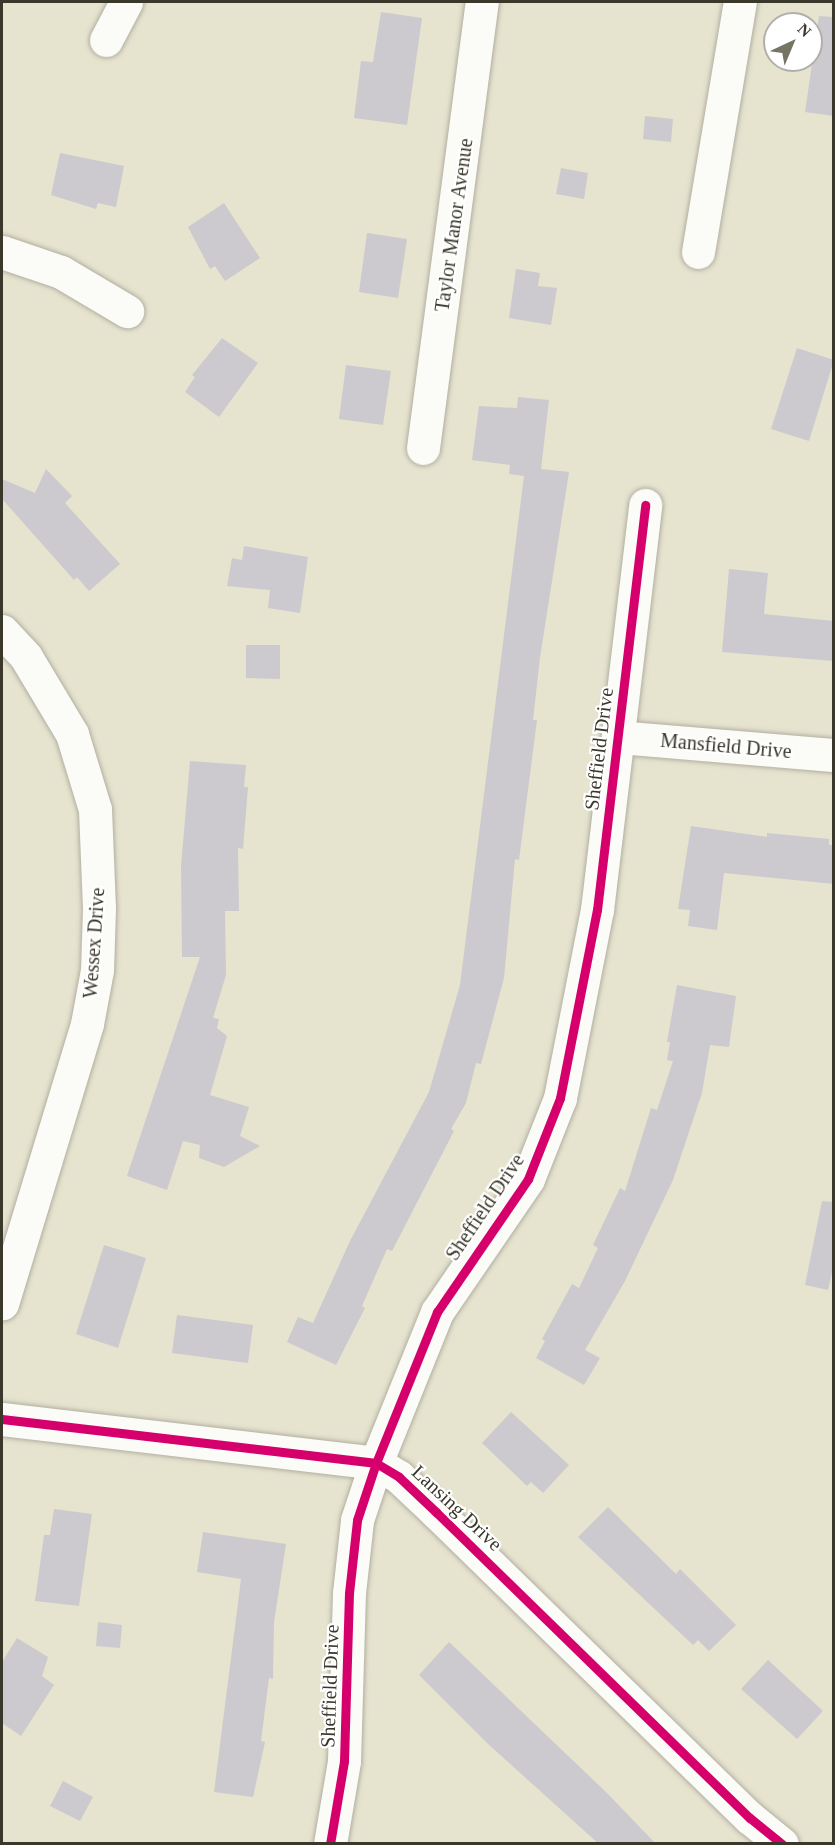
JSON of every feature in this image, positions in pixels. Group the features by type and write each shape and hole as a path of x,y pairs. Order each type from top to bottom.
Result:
{"street":[{"path":"106,40 126,2"},
{"name":"Taylor Manor Avenue","path":"423,448 482,2"},
{"path":"698,252 740,2"},
{"path":"2,252 61,272 127,311"},
{"name":"Sheffield Drive","path":"330,1844 344,1761 350,1593 356,1531 376,1463 437,1312 528,1179 560,1098 595,921 645,505"},
{"name":"Wessex Drive","path":"2,631 39,676 72,734 94,809 99,908 97,970 87,1024 2,1303"},
{"name":"Mansfield Drive","path":"618,737 834,755"},
{"name":"Lansing Drive","path":"2,1419 376,1463 399,1477 429,1505 750,1818 782,1844"}],"building":[{"path":"381,12 422,18 407,125 354,118 361,61 373,62"},
{"path":"823,16 834,17 834,116 805,112 811,72 823,72"},
{"path":"645,116 673,119 671,142 643,139"},
{"path":"60,153 124,166 116,207 98,203 96,209 51,195"},
{"path":"561,168 588,173 584,199 556,194"},
{"path":"224,203 260,258 225,281 215,266 210,269 188,227"},
{"path":"367,233 407,239 398,298 359,292"},
{"path":"516,269 540,273 538,286 557,288 551,325 509,318"},
{"path":"222,338 258,363 219,417 185,392 195,377 192,375"},
{"path":"797,348 834,360 809,441 771,429"},
{"path":"346,365 391,371 383,425 339,419"},
{"path":"518,397 549,400 541,469 569,472 540,658 533,720 537,720 519,860 515,859 504,978 481,1064 476,1063 466,1103 451,1129 454,1131 392,1251 387,1249 362,1306 365,1308 336,1365 287,1342 298,1317 313,1323 350,1241 429,1092 460,985 524,476 509,474 510,465 472,460 479,406 517,408"},
{"path":"46,469 72,496 65,503 120,564 89,591 77,577 74,580 2,499 2,479 35,493"},
{"path":"244,546 308,557 300,613 268,608 270,590 227,586 232,558 242,560"},
{"path":"729,569 768,573 764,614 834,621 834,661 722,652"},
{"path":"246,645 280,645 280,679 246,678"},
{"path":"190,761 246,765 244,787 248,787 243,849 238,848 239,911 225,911 226,975 213,1018 219,1019 217,1028 227,1036 210,1095 249,1107 240,1136 260,1146 224,1167 199,1158 200,1145 183,1141 167,1190 127,1176 200,957 182,957 181,866"},
{"path":"691,826 767,837 767,833 829,839 829,845 834,845 834,884 724,873 717,930 688,926 690,910 678,909"},
{"path":"677,985 736,996 729,1047 710,1045 702,1093 673,1180 625,1281 585,1350 600,1358 584,1385 536,1358 545,1341 542,1339 572,1284 579,1288 598,1248 593,1245 620,1188 625,1191 651,1108 657,1110 673,1061 667,1060 670,1042 667,1042"},
{"path":"822,1201 834,1202 834,1263 828,1290 805,1285"},
{"path":"104,1245 146,1258 118,1348 76,1334"},
{"path":"177,1315 253,1325 248,1363 172,1353"},
{"path":"511,1412 569,1465 543,1493 531,1482 527,1486 482,1443"},
{"path":"608,1507 676,1574 680,1569 736,1625 709,1651 698,1640 693,1645 578,1537"},
{"path":"54,1509 92,1514 79,1606 35,1601 44,1535 50,1535"},
{"path":"203,1532 286,1544 274,1622 273,1679 269,1678 261,1741 265,1742 253,1797 214,1792 241,1579 197,1572"},
{"path":"98,1622 122,1625 120,1648 96,1646"},
{"path":"17,1638 48,1657 42,1676 54,1685 21,1736 2,1723 2,1662"},
{"path":"449,1642 607,1793 656,1844 599,1844 488,1744 419,1675"},
{"path":"768,1660 823,1711 797,1739 741,1689"},
{"path":"63,1781 93,1797 80,1821 50,1806"}],"cycle path":[{"path":"330,1844 344,1761 349,1593 357,1520 376,1463 437,1312 528,1179 560,1098 597,910 645,505"},
{"path":"2,1419 376,1463 399,1477 750,1818 782,1844"}]}
